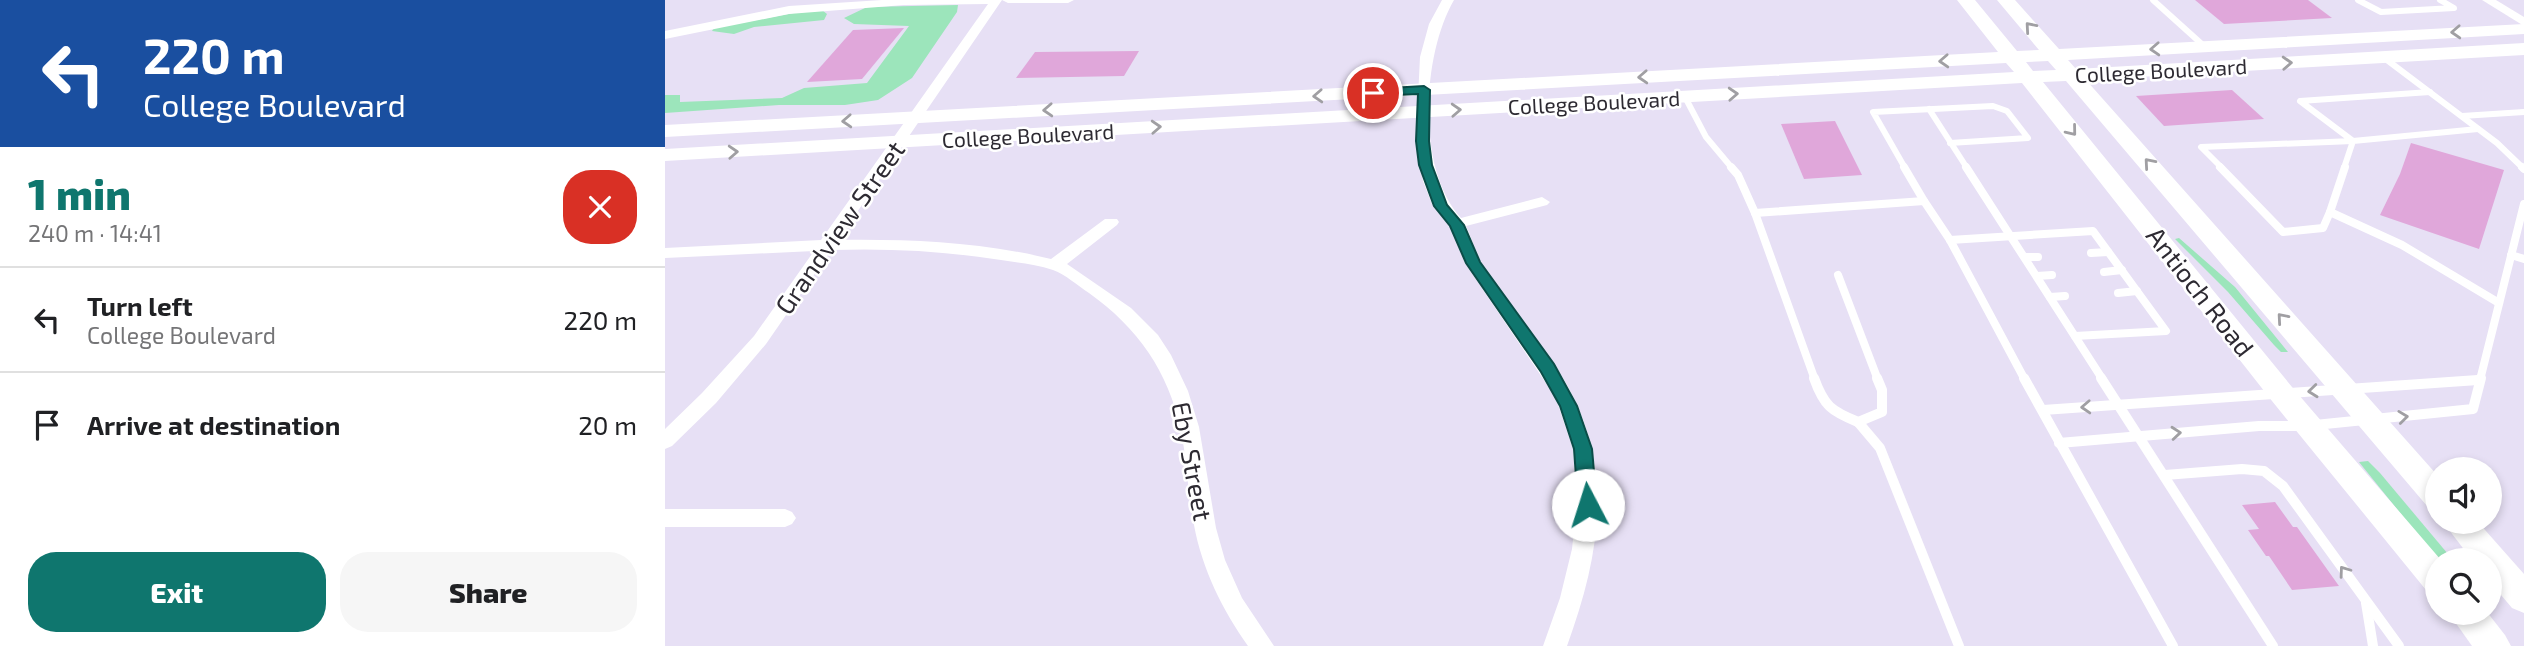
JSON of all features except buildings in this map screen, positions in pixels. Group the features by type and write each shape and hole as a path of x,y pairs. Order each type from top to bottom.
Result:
{"main road":[{"name":"Antioch Road","path":"1966,0 2282,394 2425,564"},
{"name":"Antioch Road","path":"2006,0 2425,482"},
{"name":"College Boulevard","path":"665,131 2524,29"},
{"name":"College Boulevard","path":"665,155 2524,49"},
{"path":"2469,534 2524,598"},
{"path":"2476,625 2493,646"}],"street":[{"path":"665,35 789,10 904,2 990,0"},
{"name":"Grandview Street","path":"665,441 709,398 760,340 996,0"},
{"path":"1008,0 1068,0"},
{"path":"1448,0 1428,38 1423,111 1426,165 1441,206 1457,225 1473,263 1548,369 1569,406 1583,449 1588,505 1583,552 1574,592 1555,646"},
{"path":"2488,0 2524,22"},
{"path":"1457,225 1542,202"},
{"path":"1054,265 1111,222"},
{"name":"Eby Street","path":"665,253 937,246 984,251 1054,265 1072,272 1133,319 1159,348 1176,379 1190,426 1205,530 1217,569 1243,621 1262,646"},
{"path":"665,518 786,518"}],"lane":[{"path":"2153,0 2204,46"},
{"path":"2358,0 2381,12 2454,8 2440,0"},
{"path":"2433,0 2443,6 2440,9"},
{"path":"2488,0 2497,0"},
{"path":"2383,57 2462,116 2524,169"},
{"path":"2353,141 2300,101 2430,92"},
{"path":"1685,97 1706,137 1738,175 1755,213 1821,397 1833,412 1858,422 1880,449 1959,646"},
{"path":"1950,143 2028,138 2007,110 1993,106 1873,112 1924,201 1950,240 2059,443 2173,646"},
{"path":"1929,109 2273,646"},
{"path":"2462,116 2524,112"},
{"path":"2353,141 2323,228 2283,232 2201,147 2353,141 2478,129"},
{"path":"1755,213 1924,201"},
{"path":"2059,443 2259,426 2310,426 2473,408 2524,204"},
{"path":"2330,212 2402,245 2499,303"},
{"path":"1950,240 2093,230 2166,331 2075,336"},
{"path":"2091,253 2108,252"},
{"path":"2511,255 2524,259"},
{"path":"2025,257 2038,257"},
{"path":"2104,272 2122,270"},
{"path":"1838,275 1882,390 1882,412 1858,422"},
{"path":"2037,276 2052,275"},
{"path":"2118,293 2137,291"},
{"path":"2050,297 2065,296"},
{"path":"2043,410 2478,380"},
{"path":"2165,475 2242,469 2264,471 2283,486 2399,646"},
{"path":"2365,600 2373,646"}],"green space":[{"path":"958,5 957,12 912,78 878,100 845,105 779,105 665,113 665,95 680,95 680,102 782,98 804,88 867,83 909,26 854,24 844,18 867,7"},
{"path":"822,10 827,14 824,20 754,27 734,34 712,31 714,28"},
{"path":"2179,238 2235,287 2288,352 2281,352 2274,345 2228,292 2175,239"},
{"path":"2368,461 2380,473 2425,527 2425,534 2431,534 2443,548 2428,548 2359,462"}],"route":[{"path":"1373,93 1424,90 1423,141 1426,165 1441,206 1457,225 1473,263 1548,369 1569,406 1583,449 1588,505"}]}
